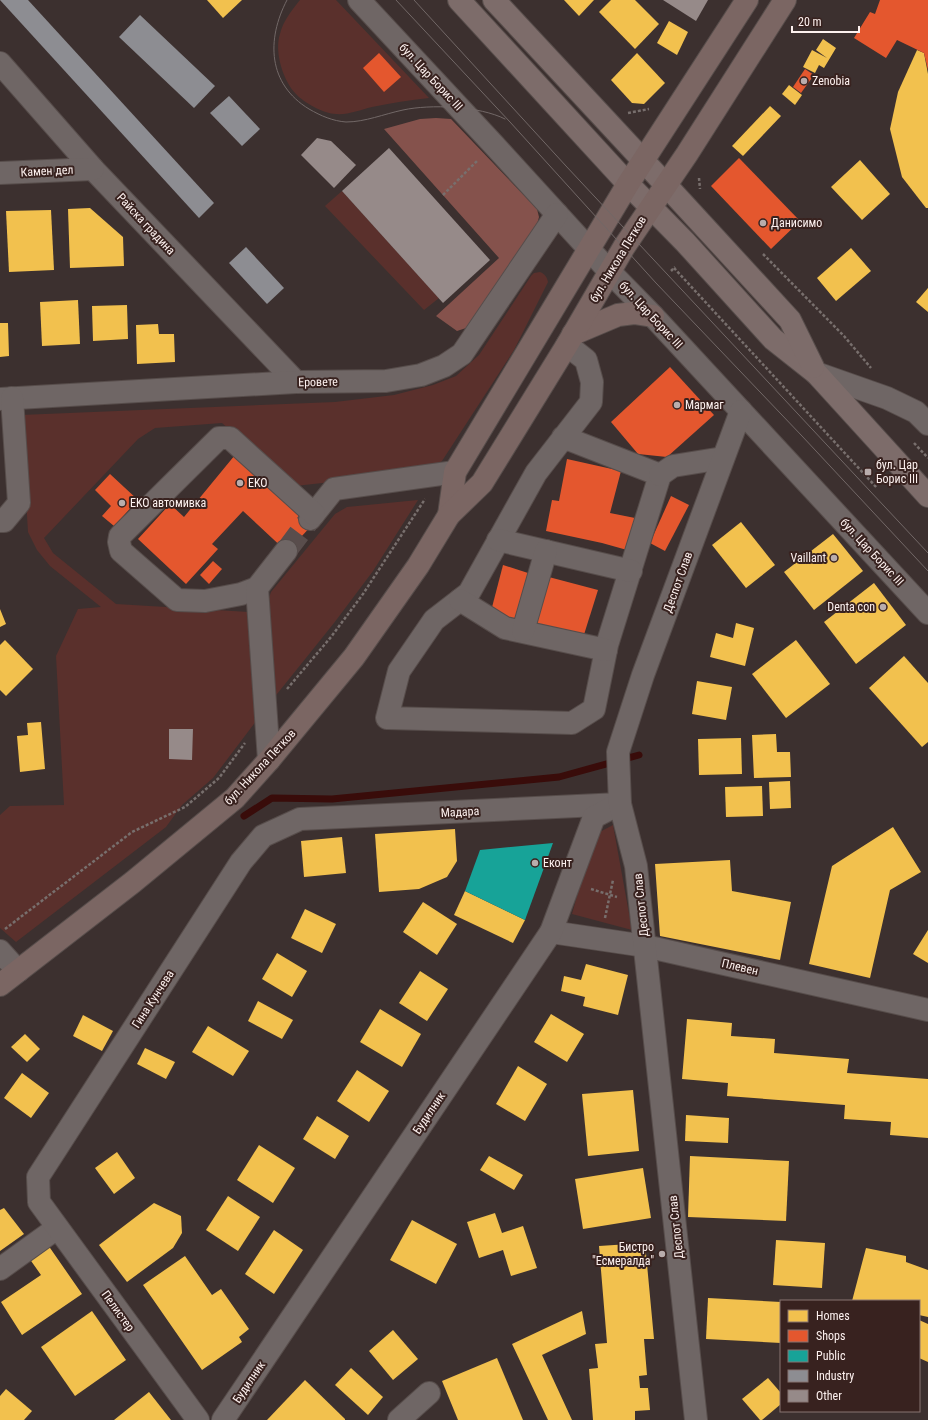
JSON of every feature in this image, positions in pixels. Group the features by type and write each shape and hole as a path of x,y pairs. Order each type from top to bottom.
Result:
{"highway":[{"name":"бул. Никола Петков","path":"449,515 449,472 628,184 747,0"},
{"name":"бул. Никола Петков","path":"0,985 133,882 235,798 269,760 354,657 418,566 449,515 482,483 570,339 609,271 665,184 687,154 785,0"},
{"path":"570,339 618,315 634,313 653,316"}],"main road":[{"path":"459,0 628,184 685,242 773,339 816,373 928,496"},
{"path":"494,0 790,320 816,373"}],"street":[{"name":"бул. Цар Борис III","path":"359,0 928,613"},
{"name":"Райска градина","path":"0,63 94,169 296,382"},
{"name":"Камен дел","path":"0,173 94,169"},
{"name":"Еровете","path":"6,398 296,382 386,381 421,375 444,366 462,354 558,214"},
{"path":"570,339 586,360 592,382 591,402 536,473 469,593 434,620 399,671 387,718 572,723 594,709 606,650 660,475 674,466 723,458"},
{"path":"816,373 887,398 924,413"},
{"path":"0,521 4,521 19,504 6,398"},
{"name":"Деспот Слав","path":"696,1420 641,905 636,866 620,804 618,752 643,675 741,411"},
{"path":"286,551 257,588 241,594 205,601 177,600 121,551 119,542 120,536 219,438 230,438 312,516 334,489 449,472"},
{"path":"563,438 660,475"},
{"path":"498,540 630,570"},
{"path":"523,631 546,551"},
{"path":"257,588 269,760"},
{"path":"460,600 505,628 606,650"},
{"name":"Мадара","path":"300,820 620,804"},
{"name":"Будилник","path":"223,1420 551,932 594,817 620,804"},
{"name":"Гина Кунчева","path":"39,1202 38,1177 240,862 263,836 300,820"},
{"name":"Плевен","path":"551,932 645,946 928,1010"},
{"path":"0,951 18,971"},
{"name":"Пелистер","path":"39,1202 198,1420"},
{"path":"0,1269 58,1228"},
{"path":"399,1420 429,1393"}],"path":[{"path":"624,114 651,109"},
{"path":"443,195 494,145"},
{"path":"699,171 700,191"},
{"path":"761,253 844,336 873,372"},
{"path":"671,271 678,263"},
{"path":"674,268 877,488"},
{"path":"912,441 928,458"},
{"path":"0,934 132,832 186,807 219,778 266,715 331,637 449,472"},
{"path":"600,939 614,879"},
{"path":"570,881 641,905"}],"shaded area":[{"path":"300,0 336,0 429,98 386,104 340,114 326,112 314,107 296,94 287,82 281,66 278,41 283,25"},
{"path":"420,119 451,119 537,209 539,217 536,228 469,327 457,331 436,316 499,258 384,129"},
{"path":"342,191 439,298 424,310 325,206"},
{"path":"540,272 546,276 548,282 514,350 442,461 428,470 414,473 295,486 222,423 155,428 138,439 44,538 53,553 116,604 249,612 257,720 213,778 182,805 166,827 16,942 0,928 0,815 10,806 64,805 56,656 78,609 101,607 50,566 37,550 28,532 21,415 335,402 394,395 433,385 456,376 479,355 531,276 534,273"},
{"path":"418,500 373,571 334,623 273,699 268,601 271,592 335,514 347,507"},
{"path":"613,825 632,930 572,914 594,835"}],"building: Homes":[{"path":"207,0 242,0 223,18"},
{"path":"564,0 594,0 579,16"},
{"path":"611,0 635,0 659,24 635,49 599,12"},
{"path":"669,21 688,32 677,55 657,43"},
{"path":"823,39 836,48 824,68 819,65 815,73 803,67 812,50 827,58 816,50"},
{"path":"917,50 924,53 928,74 928,208 926,208 902,177 890,129 898,92"},
{"path":"637,53 665,83 644,104 632,103 611,80"},
{"path":"789,85 802,95 795,105 782,94"},
{"path":"770,106 781,116 743,156 732,146"},
{"path":"860,160 890,194 862,220 831,187"},
{"path":"90,208 123,237 124,266 70,268 68,209"},
{"path":"51,210 54,270 9,272 6,211"},
{"path":"851,248 871,271 836,301 817,278"},
{"path":"928,288 928,312 916,302"},
{"path":"78,300 80,344 42,346 40,302"},
{"path":"127,305 128,339 93,341 92,306"},
{"path":"0,323 8,323 9,356 0,357"},
{"path":"158,324 159,334 174,334 175,362 137,364 136,325"},
{"path":"741,522 775,565 746,588 712,545"},
{"path":"833,534 863,571 814,610 784,572"},
{"path":"874,583 906,625 856,664 824,622"},
{"path":"0,609 6,624 0,627"},
{"path":"736,623 754,628 745,666 710,657 716,633 733,638"},
{"path":"5,640 33,669 6,696 0,690 0,645"},
{"path":"796,640 830,684 786,718 752,674"},
{"path":"904,656 928,683 928,742 922,747 869,688"},
{"path":"697,681 732,687 726,720 692,714"},
{"path":"41,722 45,769 20,772 17,736 28,735 27,723"},
{"path":"776,734 777,752 790,752 791,777 754,778 752,735"},
{"path":"741,738 742,774 699,775 698,739"},
{"path":"790,781 791,808 770,809 769,782"},
{"path":"762,786 763,816 726,817 725,787"},
{"path":"893,827 921,872 890,890 870,978 809,964 832,866"},
{"path":"455,829 457,861 447,877 419,889 379,892 375,834"},
{"path":"342,837 346,873 304,877 301,841"},
{"path":"730,860 732,891 791,902 780,960 660,936 655,864"},
{"path":"465,891 525,920 513,943 454,915"},
{"path":"423,902 457,924 437,955 403,932"},
{"path":"305,909 336,924 322,953 291,938"},
{"path":"928,930 928,963 913,954"},
{"path":"277,953 307,971 292,997 262,979"},
{"path":"586,964 628,975 618,1015 583,1006 585,997 561,991 564,976 581,980"},
{"path":"420,971 448,989 427,1021 399,1003"},
{"path":"258,1001 293,1020 282,1039 248,1021"},
{"path":"380,1009 421,1034 402,1067 360,1042"},
{"path":"551,1014 584,1034 567,1062 534,1042"},
{"path":"83,1015 113,1031 102,1051 73,1036"},
{"path":"687,1019 732,1023 731,1036 775,1039 774,1053 849,1059 847,1073 928,1079 928,1138 890,1135 891,1122 844,1119 845,1105 727,1096 728,1083 682,1079"},
{"path":"208,1026 249,1051 233,1076 192,1052"},
{"path":"25,1034 40,1049 27,1062 11,1047"},
{"path":"145,1048 175,1062 166,1079 137,1064"},
{"path":"518,1066 547,1084 525,1121 496,1104"},
{"path":"357,1070 389,1091 369,1122 337,1101"},
{"path":"22,1073 49,1093 31,1118 4,1098"},
{"path":"633,1090 639,1151 588,1156 582,1094"},
{"path":"686,1115 729,1118 728,1143 685,1141"},
{"path":"317,1116 349,1136 335,1159 303,1139"},
{"path":"259,1145 295,1168 273,1203 237,1180"},
{"path":"117,1152 135,1178 114,1194 95,1168"},
{"path":"489,1156 523,1175 514,1190 480,1170"},
{"path":"690,1156 789,1161 786,1221 688,1217"},
{"path":"643,1168 651,1218 583,1229 575,1179"},
{"path":"228,1196 260,1217 238,1251 206,1230"},
{"path":"154,1203 181,1216 182,1233 173,1248 127,1282 99,1245"},
{"path":"4,1208 24,1234 0,1251 0,1210"},
{"path":"495,1213 502,1233 523,1226 537,1268 511,1276 503,1250 479,1258 467,1222"},
{"path":"412,1220 457,1244 436,1284 390,1260"},
{"path":"274,1230 303,1250 274,1294 245,1274"},
{"path":"776,1240 825,1243 822,1288 773,1285"},
{"path":"645,1243 654,1339 644,1339 647,1375 639,1376 640,1388 648,1388 650,1410 635,1411 635,1420 593,1420 589,1369 598,1368 595,1344 607,1343 599,1246"},
{"path":"48,1245 82,1294 22,1335 1,1302 41,1275 29,1258"},
{"path":"866,1248 906,1256 906,1262 928,1270 928,1317 920,1315 920,1300 852,1300"},
{"path":"185,1256 212,1295 221,1289 249,1329 239,1337 242,1342 202,1370 143,1285"},
{"path":"708,1298 780,1302 780,1343 706,1339"},
{"path":"92,1311 126,1360 75,1396 41,1347"},
{"path":"582,1311 586,1334 542,1355 572,1420 548,1420 512,1344"},
{"path":"920,1320 928,1324 928,1362 920,1358"},
{"path":"393,1330 418,1359 393,1380 369,1351"},
{"path":"497,1358 523,1420 458,1420 442,1381"},
{"path":"351,1368 383,1397 368,1415 335,1385"},
{"path":"768,1378 780,1392 780,1405 762,1420 760,1420 742,1399"},
{"path":"305,1380 345,1419 345,1420 267,1420"},
{"path":"6,1389 32,1411 24,1420 0,1420 0,1396"},
{"path":"149,1392 171,1420 114,1420"}],"building: Shops":[{"path":"880,0 928,0 928,70 924,53 897,40 886,58 854,38 870,12 875,14"},
{"path":"379,53 401,77 384,92 363,68"},
{"path":"805,69 814,75 801,93 793,87"},
{"path":"739,158 800,221 771,249 711,186"},
{"path":"670,367 714,415 667,457 638,454 611,422"},
{"name":"EKO","path":"235,455 314,523 287,552 243,511 212,544 218,549 186,584 138,539 170,504 184,517"},
{"path":"567,459 621,471 610,513 635,518 627,550 546,531 552,500 559,501"},
{"name":"EKO автомивка","path":"110,474 138,500 114,526 102,516 111,506 95,490"},
{"path":"671,496 689,505 665,551 650,543"},
{"path":"213,561 222,569 209,584 200,575"},
{"path":"503,565 528,573 514,622 490,615"},
{"path":"545,576 598,590 582,641 532,626"}],"building: Public":[{"path":"553,843 525,920 465,891 480,850"}],"building: Industry":[{"path":"0,0 28,0 214,203 199,218"},
{"path":"140,15 215,86 194,108 119,37"},
{"path":"229,96 260,129 242,146 210,113"},
{"path":"246,247 284,288 267,304 229,263"}],"building: Other":[{"path":"663,0 708,0 696,21"},
{"path":"317,138 331,141 356,165 334,188 301,155"},
{"path":"389,148 490,260 443,303 342,191"},
{"path":"169,729 193,729 192,760 169,759"}],"waterway":[{"path":"244,816 272,798 332,799 559,777 639,755"}],"tunnel":[{"path":"286,551 310,519"}],"tram line":[{"path":"287,0 280,15 274,45 278,74 285,87 295,99 314,112 332,119 353,122 414,108 455,107 482,111 505,119"},
{"path":"396,0 510,122 656,283 928,571"},
{"path":"414,0 566,166 928,553"}],"place":[{"name":"Zenobia","path":"804,81"},
{"name":"Данисимо","path":"763,223"},
{"name":"Мармаг","path":"677,405"},
{"name":"бул. Цар Борис ІІІ","path":"868,472"},
{"name":"EKO","path":"240,483"},
{"name":"EKO автомивка","path":"122,503"},
{"name":"Vaillant","path":"834,558"},
{"name":"Denta con","path":"883,607"},
{"name":"Еконт","path":"535,863"},
{"name":"Бистро \"Есмералда\"","path":"662,1254"}]}
